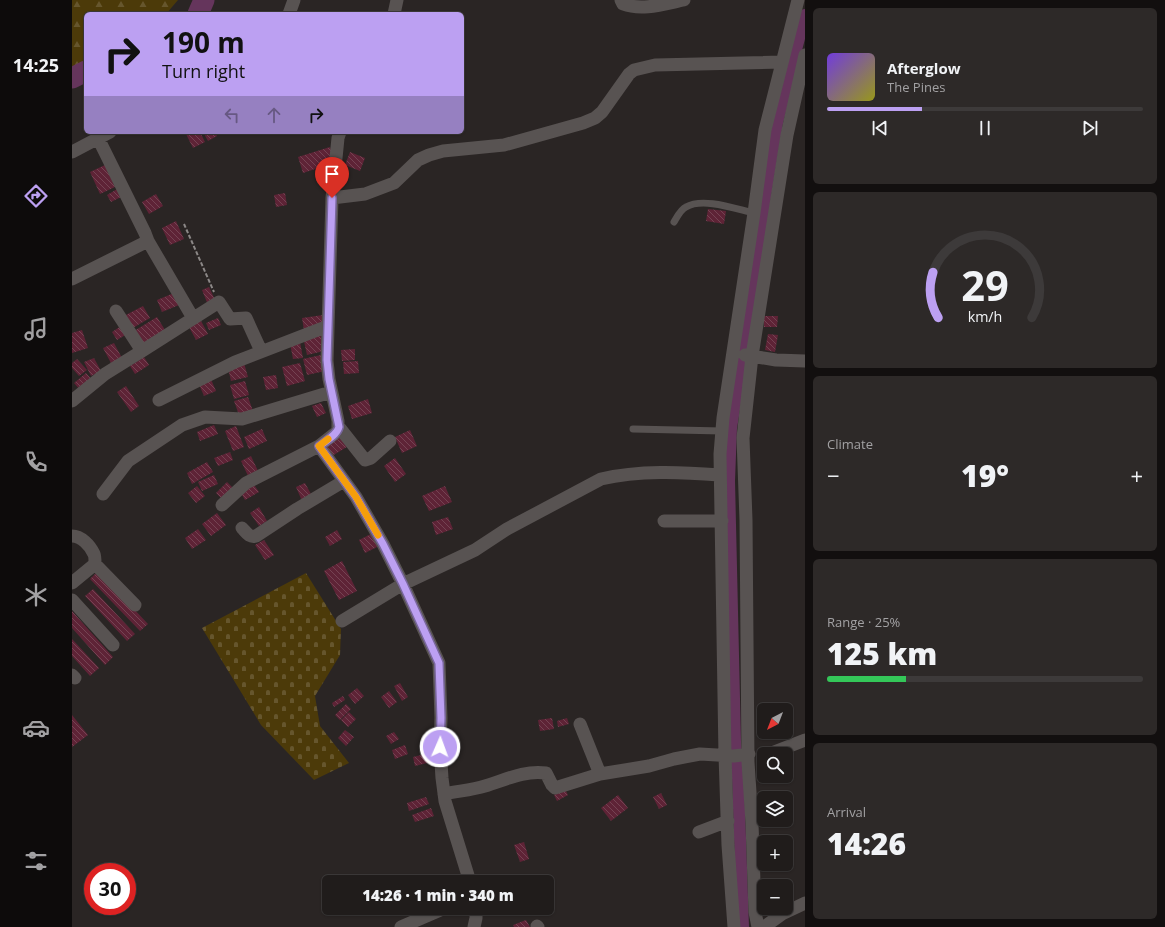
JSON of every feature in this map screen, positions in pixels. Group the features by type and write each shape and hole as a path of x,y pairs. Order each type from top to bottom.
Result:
{"street":[{"path":"290,12 294,0"},
{"path":"394,12 397,0"},
{"path":"620,0 622,4 630,7 650,6 684,0"},
{"path":"740,756 726,748 720,475 722,431 723,418 743,355 776,133 781,62 799,24 798,0"},
{"path":"758,927 755,912 752,823 740,756 746,520 743,438 743,355 754,213 776,133 805,55"},
{"path":"332,198 365,194 394,183 418,160 429,154 443,151 504,145 583,123 595,118 602,112 629,74 634,70 655,65 781,62"},
{"path":"72,152 106,134"},
{"path":"339,134 332,198 327,360 331,392 339,427 365,460 371,458 390,441"},
{"path":"98,138 148,241 193,318"},
{"path":"72,280 148,241"},
{"path":"72,401 105,374 219,302 230,319 246,318 261,351"},
{"path":"116,311 142,351"},
{"path":"159,400 235,362 328,326"},
{"path":"743,355 776,360 805,361"},
{"path":"103,494 128,461 182,425 205,417 242,419 331,392"},
{"path":"222,505 246,483 319,446 334,435 338,431 339,427"},
{"path":"319,446 360,504 383,544 439,663 441,718 440,747 444,794 468,875"},
{"path":"342,621 403,584 476,550 507,529 601,479 612,476 664,473 720,475"},
{"path":"242,528 249,535 256,536 344,481"},
{"path":"664,521 722,521"},
{"path":"72,536 80,537 87,544 94,554 95,564 136,605"},
{"path":"72,583 95,564"},
{"path":"72,600 113,645"},
{"path":"580,724 600,774"},
{"path":"787,747 805,740"},
{"path":"444,794 484,786 525,774 546,773 555,788 600,774 649,766 685,756 700,754 757,756"},
{"path":"734,927 727,773 740,756"},
{"path":"699,832 728,821"},
{"path":"764,927 782,914 805,903"},
{"path":"401,927 428,915"},
{"path":"474,927 476,915"}],"lane":[{"path":"674,222 684,207 696,203 712,204 754,213"},
{"path":"633,428 722,431"}],"path":[{"path":"184,224 219,302"}],"green space":[{"path":"72,0 178,0 168,12 84,12 84,67 72,73"},
{"path":"306,573 341,629 340,655 315,696 320,726 349,763 314,780 261,725 202,628"}],"building":[{"path":"186,134 201,134 205,142 193,148"},
{"path":"204,134 216,134 217,136 208,141"},
{"path":"330,147 336,162 303,173 298,157"},
{"path":"350,152 365,158 360,171 345,165"},
{"path":"105,165 115,187 100,194 90,172"},
{"path":"119,188 123,196 111,202 107,195"},
{"path":"285,193 287,205 276,207 274,195"},
{"path":"156,194 163,206 149,214 142,202"},
{"path":"708,209 726,211 724,224 706,221"},
{"path":"176,221 184,239 170,245 162,228"},
{"path":"209,287 216,302 208,305 202,290"},
{"path":"174,293 179,305 162,312 157,300"},
{"path":"143,306 150,318 131,329 124,316"},
{"path":"323,315 325,326 304,330 302,318"},
{"path":"764,316 778,316 777,327 764,327"},
{"path":"157,317 165,330 142,344 134,331"},
{"path":"218,318 221,325 209,330 206,323"},
{"path":"200,319 208,334 196,340 188,325"},
{"path":"121,326 127,334 117,340 112,332"},
{"path":"82,330 88,348 72,353 72,333"},
{"path":"320,333 324,351 307,355 303,337"},
{"path":"768,334 778,335 775,352 765,350"},
{"path":"300,342 303,358 293,359 290,343"},
{"path":"114,343 123,360 112,365 103,348"},
{"path":"355,349 355,360 342,361 341,350"},
{"path":"321,355 325,371 307,375 303,359"},
{"path":"144,357 149,365 135,374 130,366"},
{"path":"94,358 101,371 91,376 84,362"},
{"path":"77,359 87,370 79,376 72,368 72,363"},
{"path":"358,361 359,373 344,374 343,362"},
{"path":"244,363 248,377 231,381 228,368"},
{"path":"300,363 305,381 287,386 282,367"},
{"path":"86,373 93,381 81,391 74,383"},
{"path":"276,375 278,388 266,390 263,377"},
{"path":"210,377 216,391 204,396 198,382"},
{"path":"245,381 249,395 234,399 230,385"},
{"path":"126,386 139,406 131,412 117,392"},
{"path":"248,397 253,411 239,415 234,401"},
{"path":"368,399 372,413 352,419 348,406"},
{"path":"321,403 326,413 317,417 312,406"},
{"path":"214,425 218,434 200,441 197,432"},
{"path":"236,426 244,447 233,451 225,431"},
{"path":"262,429 267,441 249,449 244,437"},
{"path":"410,430 417,446 402,453 395,437"},
{"path":"343,434 350,445 332,456 326,446"},
{"path":"230,452 233,460 218,466 214,458"},
{"path":"251,456 259,473 249,478 241,461"},
{"path":"395,458 406,474 395,482 384,466"},
{"path":"207,462 213,472 192,484 187,473"},
{"path":"214,475 218,484 202,491 198,482"},
{"path":"227,482 235,490 224,501 216,493"},
{"path":"252,482 259,492 245,500 239,490"},
{"path":"305,483 312,496 302,501 296,487"},
{"path":"197,486 205,496 196,503 188,493"},
{"path":"445,486 452,502 429,511 422,496"},
{"path":"259,507 267,521 259,526 250,513"},
{"path":"217,513 226,525 211,536 202,524"},
{"path":"448,517 453,529 436,535 432,522"},
{"path":"198,529 206,540 192,549 185,538"},
{"path":"337,530 342,539 330,546 325,537"},
{"path":"375,532 381,545 365,553 359,540"},
{"path":"264,540 274,555 265,560 255,545"},
{"path":"342,561 357,591 339,600 324,571"},
{"path":"98,571 148,624 140,631 90,579"},
{"path":"93,589 135,634 127,641 85,596"},
{"path":"72,611 113,657 105,665 72,628"},
{"path":"72,639 99,668 90,676 72,656"},
{"path":"400,683 408,697 402,701 394,686"},
{"path":"357,688 364,696 355,704 348,695"},
{"path":"389,691 397,702 389,708 381,697"},
{"path":"343,696 345,700 334,707 332,703"},
{"path":"346,704 351,709 340,720 335,715"},
{"path":"349,712 356,719 348,727 341,720"},
{"path":"72,715 88,735 72,747"},
{"path":"552,718 554,729 540,731 538,720"},
{"path":"567,718 569,724 558,727 557,721"},
{"path":"345,730 354,737 346,746 338,738"},
{"path":"394,732 399,739 391,744 386,736"},
{"path":"405,745 408,754 395,759 392,750"},
{"path":"429,753 431,762 415,766 413,757"},
{"path":"565,789 568,795 557,801 554,795"},
{"path":"661,793 667,805 659,809 653,797"},
{"path":"618,795 628,808 611,821 601,808"},
{"path":"426,797 429,804 409,811 407,803"},
{"path":"431,808 434,816 415,822 412,815"},
{"path":"524,842 529,859 520,862 514,845"},
{"path":"526,920 530,927 514,927 513,925"}],"waterway":[{"path":"199,12 204,0"},
{"path":"743,927 738,778 735,742 729,481 731,428 777,123 805,15"},
{"path":"72,78 84,72"}],"slow traffic":[{"path":"328,439 319,446 356,497 378,535"}],"route":[{"path":"332,198 327,360 331,392 339,427 338,431 334,435 319,446 356,497 383,544 439,663 441,718 440,747"}]}
